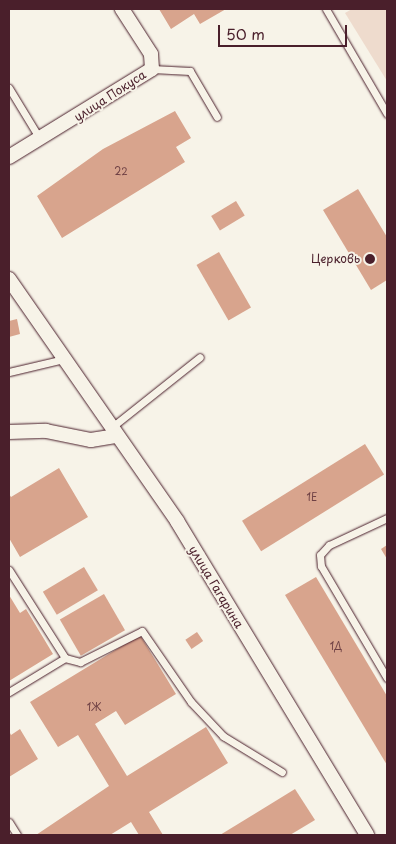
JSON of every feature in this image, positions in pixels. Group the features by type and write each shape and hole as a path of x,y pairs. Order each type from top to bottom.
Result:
{"street":[{"name":"улица Покуса","path":"9,158 152,69 151,54 122,9"},
{"path":"9,279 114,432 91,440 46,431 9,432"},
{"name":"улица Гагарина","path":"114,432 177,521 364,834"}],"lane":[{"path":"326,9 387,114"},
{"path":"152,69 190,71 217,117"},
{"path":"9,88 40,140"},
{"path":"114,432 200,357"},
{"path":"9,372 64,359"},
{"path":"387,518 329,545 320,555 321,566 387,678"},
{"path":"9,570 65,658 80,662 142,631 191,702 223,736 282,772"},
{"path":"9,692 65,658"},
{"path":"9,822 17,835"}],"shaded area":[{"path":"352,9 387,9 387,81 345,13"}],"building":[{"path":"159,9 226,9 200,24 194,14 171,29"},
{"path":"175,111 191,138 176,147 185,162 62,238 37,196 103,149"},
{"name":"Церковь","path":"358,189 387,237 387,280 371,290 323,210"},
{"path":"236,201 245,216 220,231 211,216"},
{"path":"219,252 251,307 228,320 196,265"},
{"path":"17,319 20,334 9,337 9,321"},
{"path":"365,444 384,475 261,551 242,521"},
{"path":"59,468 88,517 20,557 9,538 9,494 11,497"},
{"path":"387,545 387,559 381,549"},
{"path":"84,567 98,590 57,615 43,592"},
{"path":"316,577 387,696 387,765 285,595"},
{"path":"104,594 125,630 81,656 60,620"},
{"path":"9,595 20,613 26,609 53,654 9,681"},
{"path":"197,632 203,641 192,649 185,640"},
{"path":"140,635 176,694 125,725 116,711 95,724 127,776 206,727 228,763 149,812 163,835 139,835 131,822 110,835 36,835 109,786 78,735 58,747 30,702"},
{"path":"20,729 38,759 9,777 9,731 11,735"},
{"path":"295,789 315,820 290,835 220,835"}],"place":[{"name":"Церковь","path":"370,259"}]}
